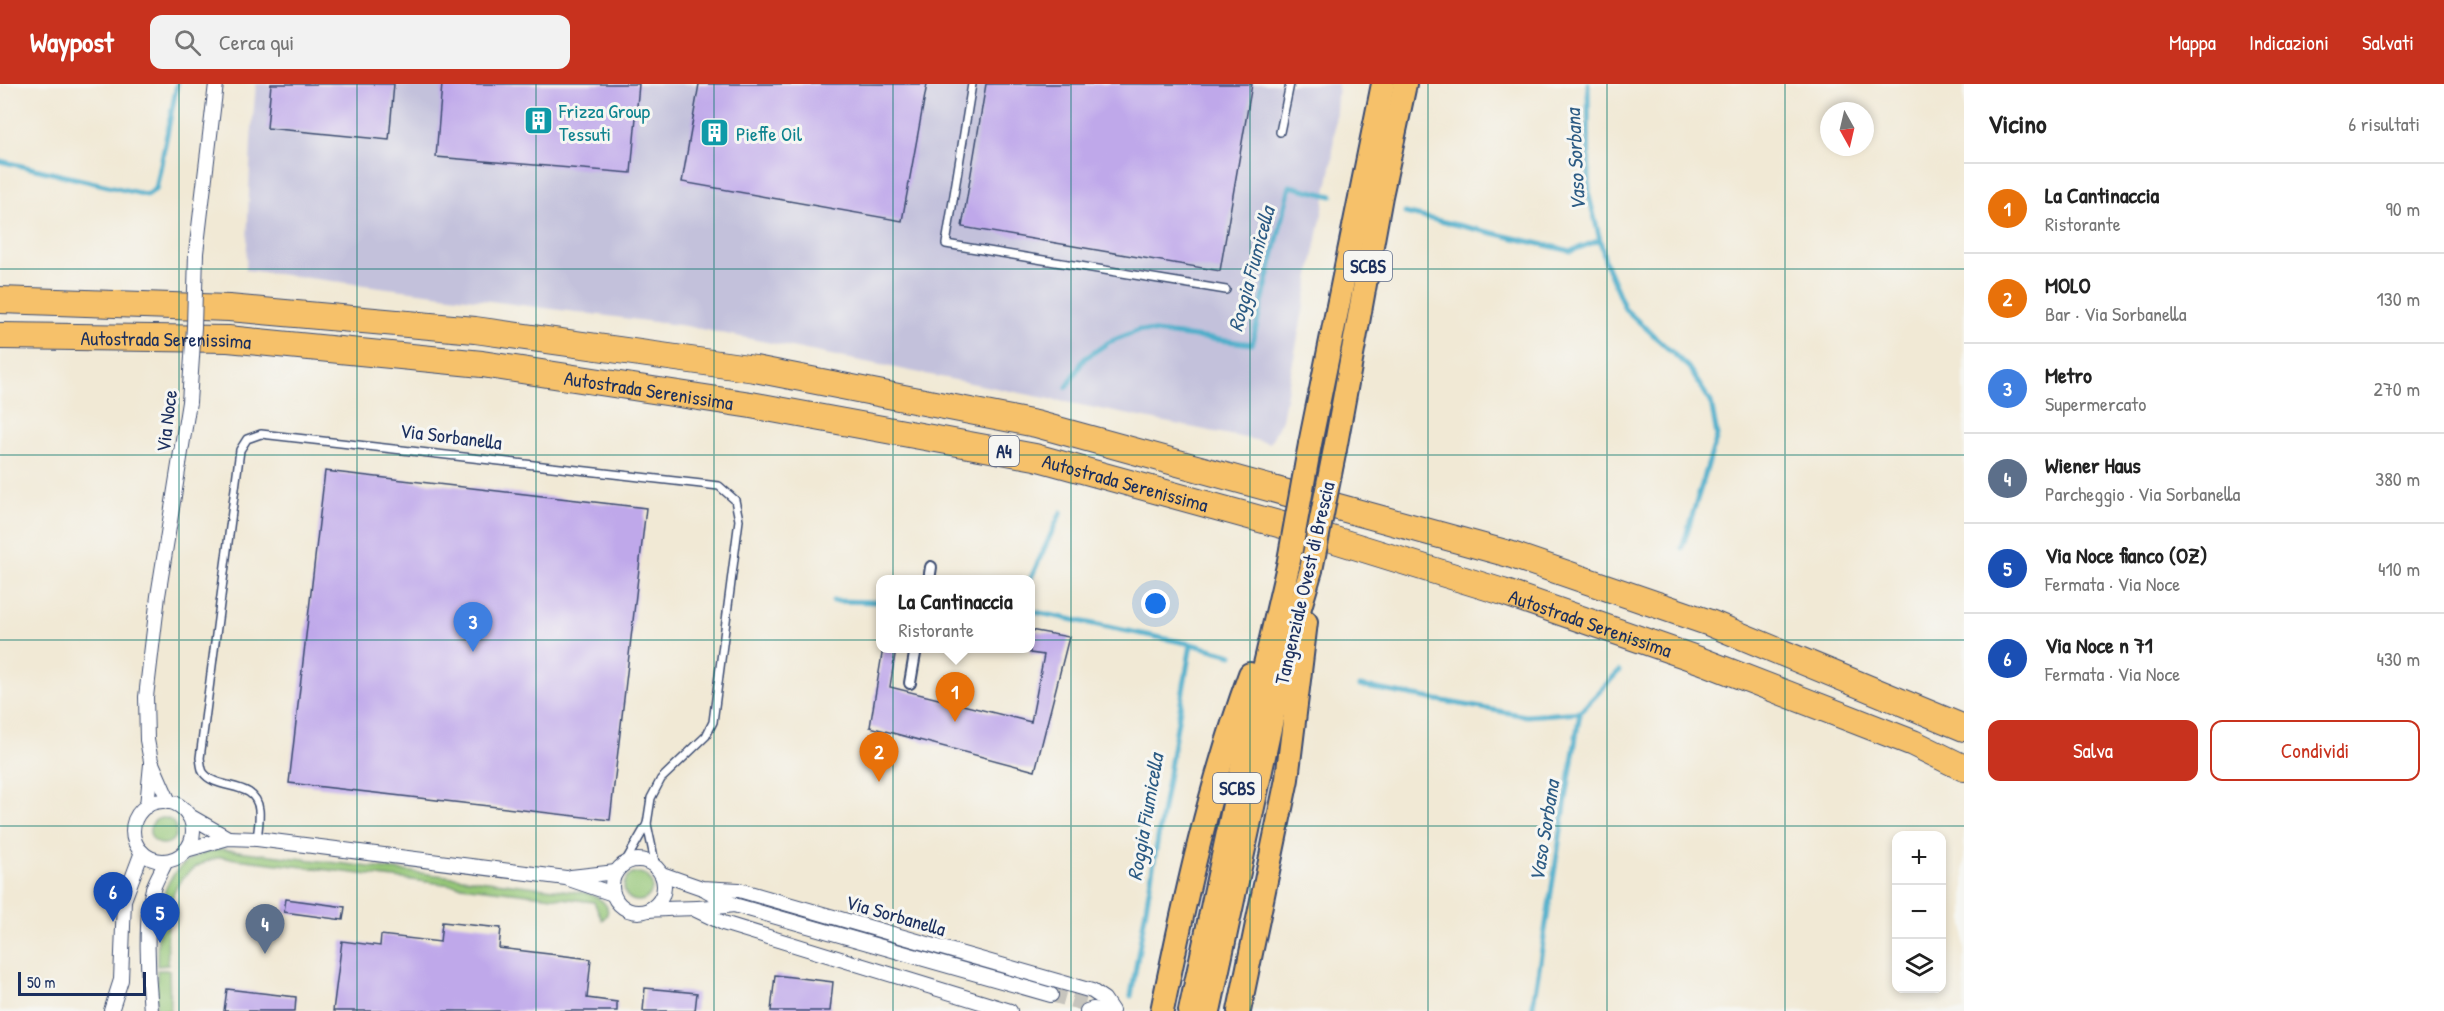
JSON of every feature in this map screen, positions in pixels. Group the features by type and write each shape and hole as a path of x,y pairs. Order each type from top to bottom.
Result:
{"highway":[{"name":"Tangenziale Ovest di Brescia","path":"1190,1011 1285,576 1383,84"},
{"name":"Tangenziale Ovest di Brescia","path":"1209,1011 1286,654 1311,570 1381,196 1405,84"},
{"name":"Autostrada Serenissima","path":"0,300 229,308 476,330 755,369 1036,424 1509,554 1710,623 1964,728"},
{"name":"Autostrada Serenissima","path":"0,336 228,339 482,364 751,405 1035,457 1322,536 1503,592 1702,661 1912,743 1964,768"},
{"path":"1239,1011 1287,779 1311,570"},
{"path":"1162,1011 1186,893 1236,712 1285,576"},
{"path":"1247,1011 1250,956"}],"street":[{"name":"Via Noce","path":"169,802 151,761 147,740 146,697 150,656 189,402 196,253 216,84"},
{"path":"930,575 931,567"},
{"path":"910,683 915,653"},
{"name":"Via Noce","path":"142,852 135,842 133,830 139,814 147,806 151,761"},
{"path":"147,806 158,802 169,802 181,807 188,815 228,838"},
{"path":"111,1011 121,980 124,900 142,852 155,860 166,861 177,858 192,840 193,828 188,815"},
{"path":"186,850 228,838 257,839 566,878 613,894"},
{"path":"566,878 620,868 635,860 646,861 659,870 664,884 663,895 658,904 649,910"},
{"path":"151,1011 148,979 150,906 153,887 166,861"},
{"path":"620,868 612,883 613,894 629,911 676,908 696,910 734,905"},
{"name":"Via Sorbanella","path":"659,870 702,888 739,890 1092,991 1104,999 1112,1011"},
{"path":"702,888 734,905 1051,995"},
{"path":"696,910 723,922 1010,1011"},
{"path":"1087,1011 1093,1009 1107,1011"}],"lane":[{"path":"972,84 946,244 1226,290"},
{"path":"1280,132 1290,84"},
{"name":"Via Sorbanella","path":"257,839 259,808 252,795 240,787 211,781 202,771 200,758 240,450 247,439 261,434 719,486 735,500 739,520 713,722 706,736 661,779 651,798 647,824 620,868"},
{"name":"Via Sorbanella","path":"647,824 659,870"}],"shaded area":[{"path":"256,84 1338,84 1332,162 1282,419 1270,443 686,326 246,270 251,141"}],"green space":[{"path":"163,818 172,822 176,831 172,840 163,844 154,840 150,831 154,822"},
{"path":"221,849 587,893 601,900 608,911 602,920 594,902 220,857 201,864 187,873 178,885 169,914 168,965 157,966 160,908 172,877 183,864 199,855"},
{"path":"638,873 648,877 652,887 648,897 638,901 628,897 624,887 628,877"},
{"path":"157,970 169,970 170,1011 156,1011"}],"building":[{"path":"271,84 394,84 389,140 267,128"},
{"name":"Frizza Group Tessuti","path":"442,84 639,84 631,173 436,157"},
{"path":"699,84 927,84 902,221 682,182"},
{"path":"986,84 1252,84 1220,271 962,227"},
{"path":"325,471 646,508 610,820 289,783"},
{"path":"1035,631 1069,637 1035,771 870,727 882,653 895,653 890,687 1031,722 1044,655 1030,653 1035,653"},
{"path":"286,899 345,907 343,920 284,912"},
{"path":"442,922 501,928 499,948 591,959 587,998 617,1002 617,1011 333,1011 342,941 380,946 381,935 440,942"},
{"path":"775,975 833,982 830,1011 771,1011"},
{"path":"645,988 697,993 695,1011 643,1011"},
{"path":"227,989 296,997 295,1011 224,1011"}],"waterway":[{"path":"0,161 147,195 156,189 177,84"},
{"name":"Vaso Sorbana","path":"1588,84 1589,196 1606,264 1625,309 1688,367 1711,402 1717,436 1682,548"},
{"name":"Roggia Fiumicella","path":"1067,387 1084,359 1109,342 1139,330 1252,344 1290,186 1332,196"},
{"name":"Roggia Fiumicella","path":"1405,213 1571,251 1600,240"},
{"name":"Roggia Fiumicella","path":"1032,575 1061,512"},
{"name":"Roggia Fiumicella","path":"833,601 876,602"},
{"name":"Roggia Fiumicella","path":"1035,612 1191,644"},
{"name":"Roggia Fiumicella","path":"1131,996 1191,644 1232,655"},
{"name":"Vaso Sorbana","path":"1532,1011 1580,712 1619,671"},
{"name":"Roggia Fiumicella","path":"1360,686 1526,716 1580,712"}],"tunnel":[{"path":"1051,995 1102,1009"}],"place":[{"name":"Frizza Group Tessuti","path":"538,121"},
{"name":"Pieffe Oil","path":"715,133"},
{"name":"Metro","path":"473,652"},
{"name":"La Cantinaccia","path":"955,722"},
{"name":"MOLO","path":"879,782"},
{"name":"Via Noce n 71","path":"113,922"},
{"name":"Via Noce fianco (OZ)","path":"160,943"},
{"name":"Wiener Haus","path":"265,954"}]}
